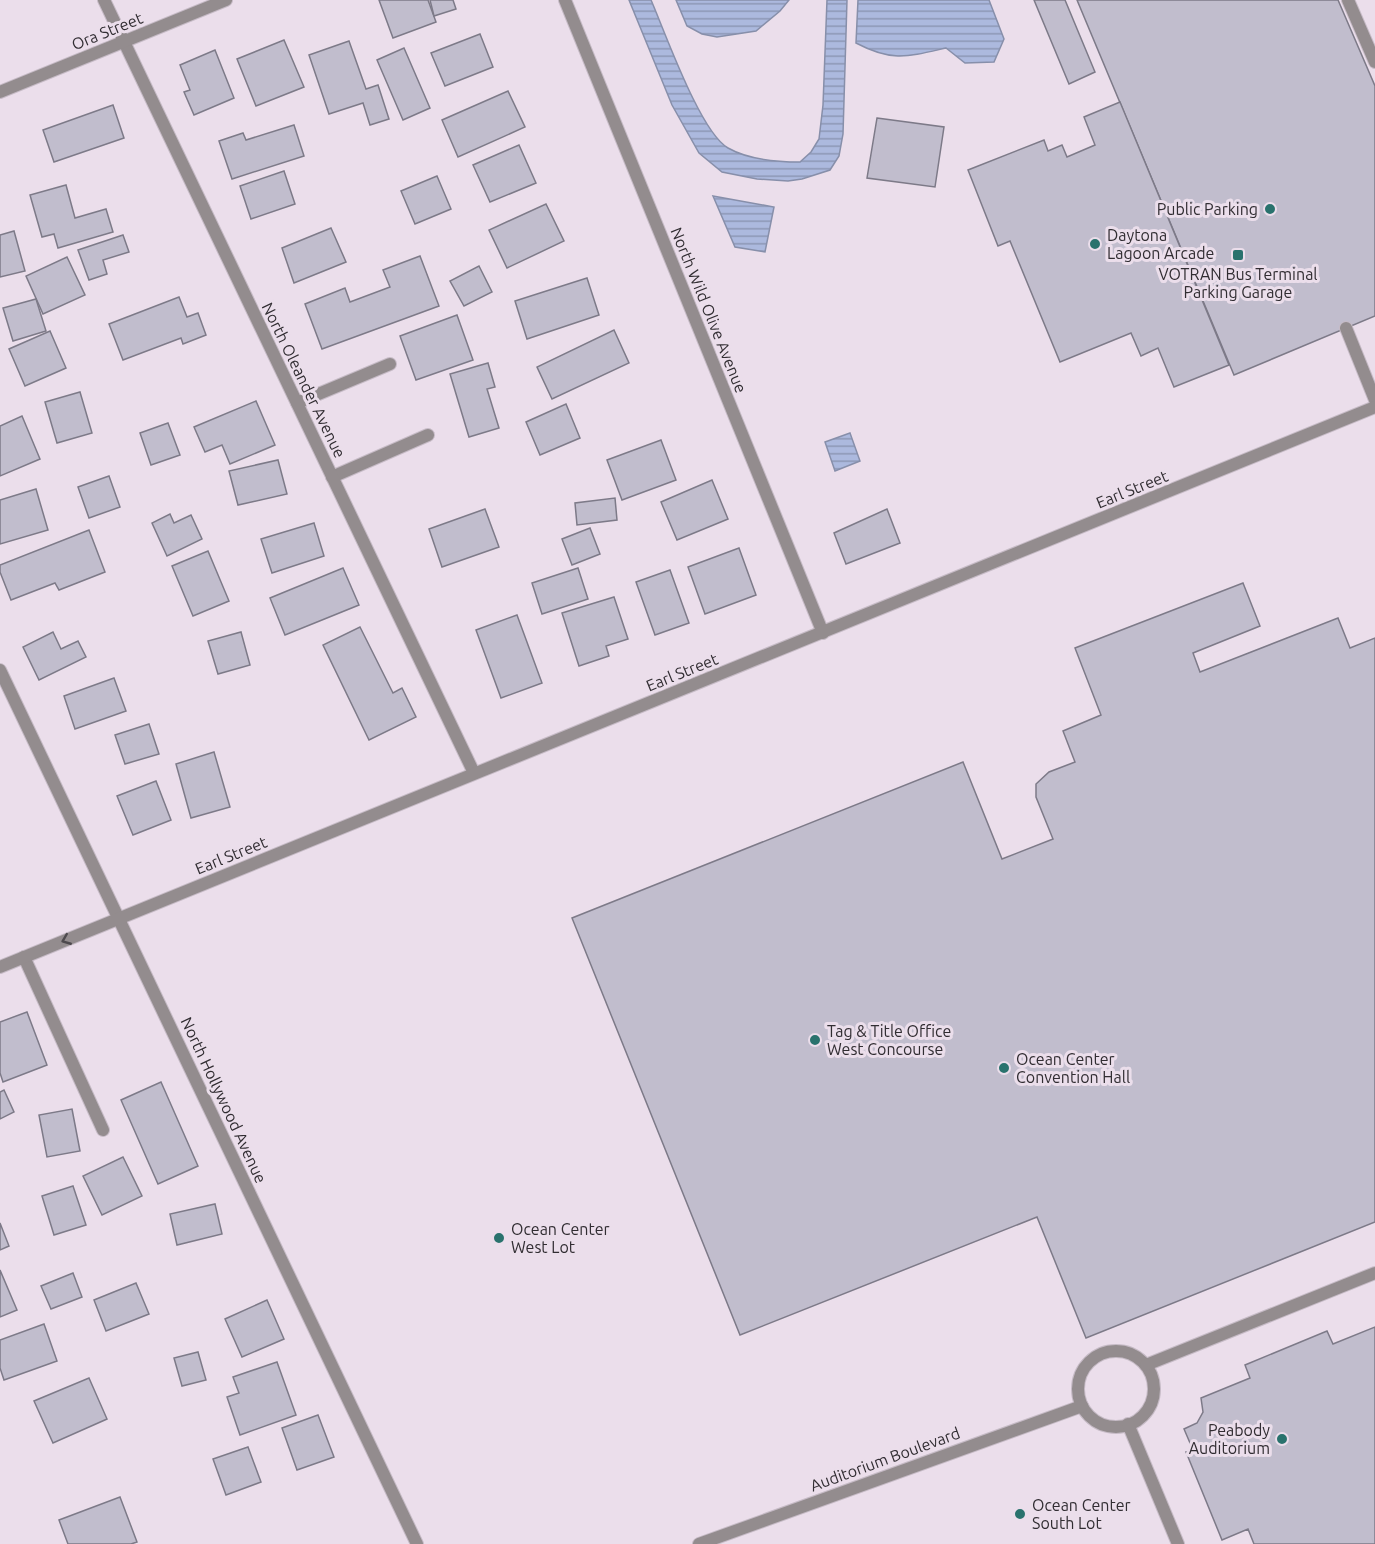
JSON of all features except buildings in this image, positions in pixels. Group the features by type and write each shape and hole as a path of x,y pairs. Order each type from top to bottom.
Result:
{"street":[{"name":"North Oleander Avenue","path":"104,0 474,773"},
{"name":"Ora Street","path":"0,92 226,0"},
{"name":"North Wild Olive Avenue","path":"565,0 823,633"},
{"path":"1348,0 1375,62"},
{"path":"1346,328 1375,400"},
{"path":"297,403 390,364"},
{"name":"Earl Street","path":"0,967 1375,407"},
{"path":"332,477 428,435"},
{"name":"North Hollywood Avenue","path":"0,670 417,1544"},
{"path":"24,957 103,1130"},
{"path":"1146,1365 1375,1273"},
{"path":"1107,1352 1125,1352 1137,1357 1146,1365 1152,1376 1154,1387 1147,1410 1139,1418 1128,1424 1107,1425 1088,1414 1082,1406 1078,1394 1078,1381 1090,1360 1107,1352"},
{"name":"Auditorium Boulevard","path":"699,1544 1082,1406"},
{"path":"1128,1424 1178,1544"}],"water":[{"path":"629,0 651,0 695,103 717,138 728,148 754,158 800,162 811,152 819,139 823,105 827,0 847,0 843,134 839,156 830,170 788,181 757,179 722,172 699,153 672,105"},
{"path":"676,0 789,0 780,11 756,31 717,37 702,34 687,26"},
{"path":"858,0 989,0 1004,39 994,62 965,63 946,48 900,56 880,53 856,43"},
{"path":"713,196 774,207 765,252 735,247"},
{"path":"850,433 860,461 835,471 825,442"}],"place":[{"name":"Public Parking","path":"1270,209"},
{"name":"Daytona Lagoon Arcade","path":"1095,244"},
{"name":"VOTRAN Bus Terminal Parking Garage","path":"1238,255"},
{"name":"Tag & Title Office West Concourse","path":"815,1040"},
{"name":"Ocean Center Convention Hall","path":"1004,1068"},
{"name":"Ocean Center West Lot","path":"499,1238"},
{"name":"Peabody Auditorium","path":"1282,1439"},
{"name":"Ocean Center South Lot","path":"1020,1514"}]}
